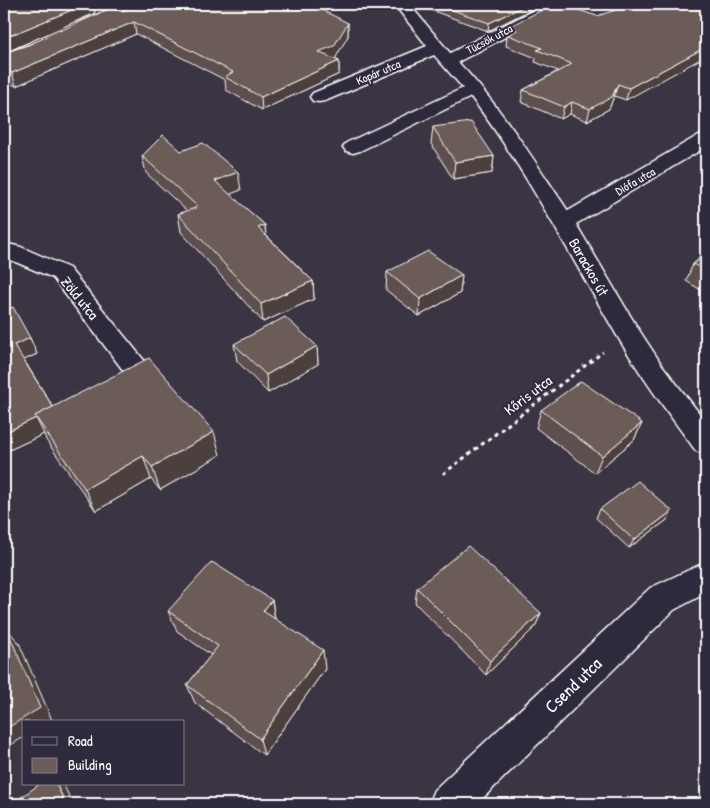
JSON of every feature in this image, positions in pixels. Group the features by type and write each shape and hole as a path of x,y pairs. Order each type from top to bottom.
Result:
{"street":[{"path":"70,32 133,4"},
{"name":"Tücsök utca","path":"443,54 557,4"},
{"name":"Barackos út","path":"398,6 474,89 498,120 564,222 628,333 653,372 706,443"},
{"name":"Kopár utca","path":"319,97 443,54"},
{"path":"353,147 474,89"},
{"name":"Diófa utca","path":"564,222 706,139"},
{"name":"Zöld utca","path":"4,250 13,252 61,273 138,371"},
{"name":"Csend utca","path":"448,804 662,600 706,577"}],"path":[{"name":"Kőris utca","path":"443,474 628,333"}],"building":[{"path":"4,4 86,4 4,38"},
{"path":"142,4 310,4 348,23 334,46 318,52 339,61 261,97 225,77 233,72 134,22 12,73 4,69 4,53 28,45 111,8 121,11"},
{"path":"436,4 528,4 489,23"},
{"path":"554,4 560,4 597,16 634,4 698,4 706,7 706,47 629,88 618,84 612,97 590,109 572,102 564,107 523,90 572,64 537,50 542,48 508,35 517,30 508,27"},
{"path":"471,122 494,156 455,162 433,127"},
{"path":"163,135 181,151 203,143 238,172 215,181 265,225 258,228 313,281 261,304 178,214 198,207 142,156"},
{"path":"428,251 462,275 420,299 387,272"},
{"path":"706,255 706,271 693,264"},
{"path":"13,307 30,338 14,345 53,407 35,416 36,418 4,433 4,311"},
{"path":"285,317 317,346 266,375 234,344"},
{"path":"149,358 214,432 152,467 143,456 85,489 35,416"},
{"path":"581,381 642,423 602,456 541,410"},
{"path":"638,481 672,511 634,540 600,509"},
{"path":"468,546 541,613 490,661 417,588"},
{"path":"212,562 272,600 263,611 323,650 260,739 187,685 218,646 168,611"},
{"path":"7,629 40,708 4,730 4,631"},
{"path":"37,786 57,786 66,804 11,804"}]}
